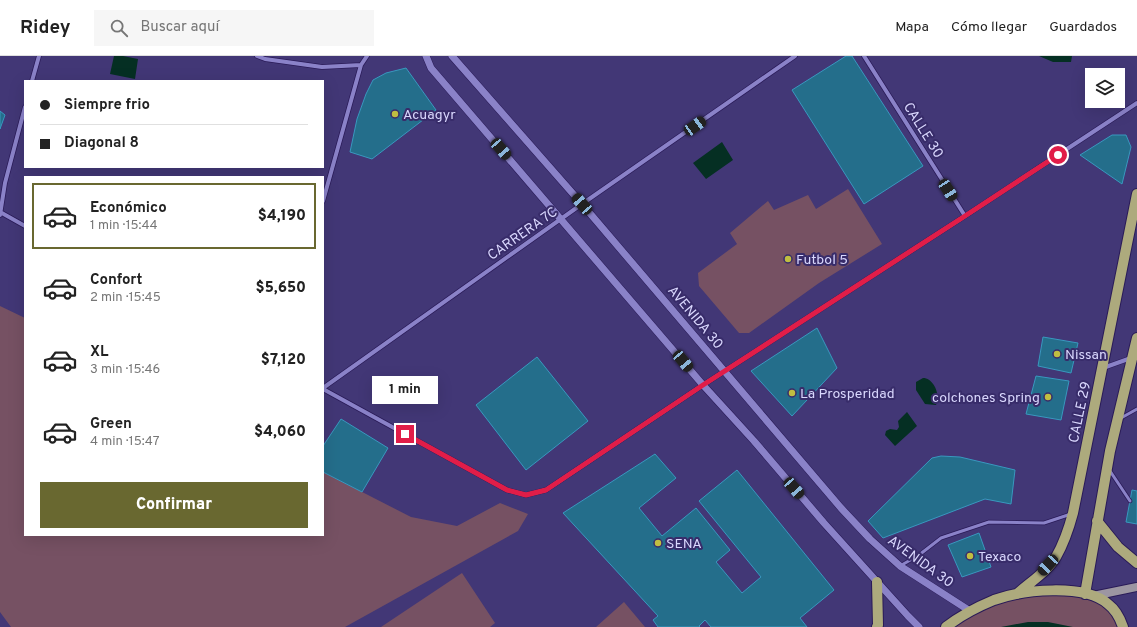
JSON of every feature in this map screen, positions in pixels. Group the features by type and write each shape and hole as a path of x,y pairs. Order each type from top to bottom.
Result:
{"main road":[{"name":"CALLE 29","path":"1017,594 1041,573 1055,558 1066,536 1073,513 1137,194"},
{"path":"1089,595 1097,521 1117,420 1135,356 1137,338"},
{"path":"1097,521 1118,546 1137,563"},
{"path":"877,582 877,627"},
{"path":"1089,595 1137,586"},
{"path":"946,627 970,611 995,600 1017,594 1040,591 1068,591 1089,595 1108,603 1119,616 1123,627"}],"street":[{"path":"32,80 38,56"},
{"path":"257,56 264,59 322,67 361,65"},
{"path":"324,197 361,65 367,56"},
{"path":"426,56 431,68 703,385 824,523 919,627"},
{"name":"AVENIDA 30","path":"452,56 582,204 841,508 870,539 900,566 970,611"},
{"name":"CARRERA 7C","path":"324,387 582,204 795,56"},
{"name":"CALLE 30","path":"864,56 965,216"},
{"path":"324,389 507,490 526,495 546,490 703,385 965,216 1137,102"},
{"path":"24,111 5,183 0,213 24,225"},
{"path":"1103,368 1135,356"}],"lane":[{"path":"1117,420 1137,409"},
{"path":"1107,468 1130,501"},
{"path":"900,566 919,555 941,538 989,522 1044,523 1073,513"}],"shaded area":[{"path":"114,56 138,59 135,79 110,74"},
{"path":"1039,56 1072,56 1071,62 1053,62"},
{"path":"722,142 733,160 706,179 693,163"},
{"name":"Futbol 5","path":"848,189 882,244 819,283 749,333 739,333 699,286 698,273 737,244 730,233 768,201 774,210 808,195 816,209"},
{"path":"0,306 24,318 24,536 324,536 324,473 411,517 457,526 500,503 528,514 518,531 345,627 11,627 0,612"},
{"path":"923,378 930,381 936,388 938,397 936,405 925,404 916,390 916,382"},
{"path":"907,412 917,426 895,446 885,435 886,431 890,429 897,430 899,427 898,421"},
{"path":"462,573 495,623 490,627 381,627"},
{"path":"1068,591 1108,603 1123,627 946,627 995,600"},
{"path":"624,602 645,627 596,627"},
{"path":"1028,622 1048,622 1073,627 1001,627"}],"building":[{"path":"846,56 852,56 923,166 864,204 792,90"},
{"name":"Acuagyr","path":"406,68 436,110 372,159 350,152 357,119 373,80 386,73"},
{"path":"0,111 5,115 0,129"},
{"path":"1112,135 1126,135 1131,147 1122,184 1080,155"},
{"name":"La Prosperidad","path":"817,328 837,368 792,416 751,371"},
{"name":"Nissan","path":"1043,337 1078,343 1071,373 1038,366"},
{"path":"537,357 588,421 526,470 476,405"},
{"name":"colchones Spring","path":"1036,376 1069,381 1061,420 1026,414"},
{"path":"341,419 388,448 362,492 324,473 324,444"},
{"name":"SENA","path":"655,454 676,478 639,508 662,536 696,508 730,550 716,562 742,593 761,577 699,501 737,470 834,590 800,618 807,627 711,627 705,620 699,626 700,627 658,627 653,620 658,616 563,513"},
{"path":"941,456 960,457 1015,470 1011,504 985,499 883,538 868,521 932,458"},
{"path":"1132,490 1137,491 1137,524 1126,522"},
{"name":"Texaco","path":"979,533 991,567 962,577 948,545"}],"place":[{"name":"Acuagyr","path":"395,114"},
{"name":"Futbol 5","path":"788,259"},
{"name":"Nissan","path":"1057,354"},
{"name":"La Prosperidad","path":"792,393"},
{"name":"colchones Spring","path":"1048,397"},
{"name":"SENA","path":"658,543"},
{"name":"Texaco","path":"970,556"}],"route":[{"path":"405,434 507,490 526,495 546,490 703,385 1058,155"}]}
